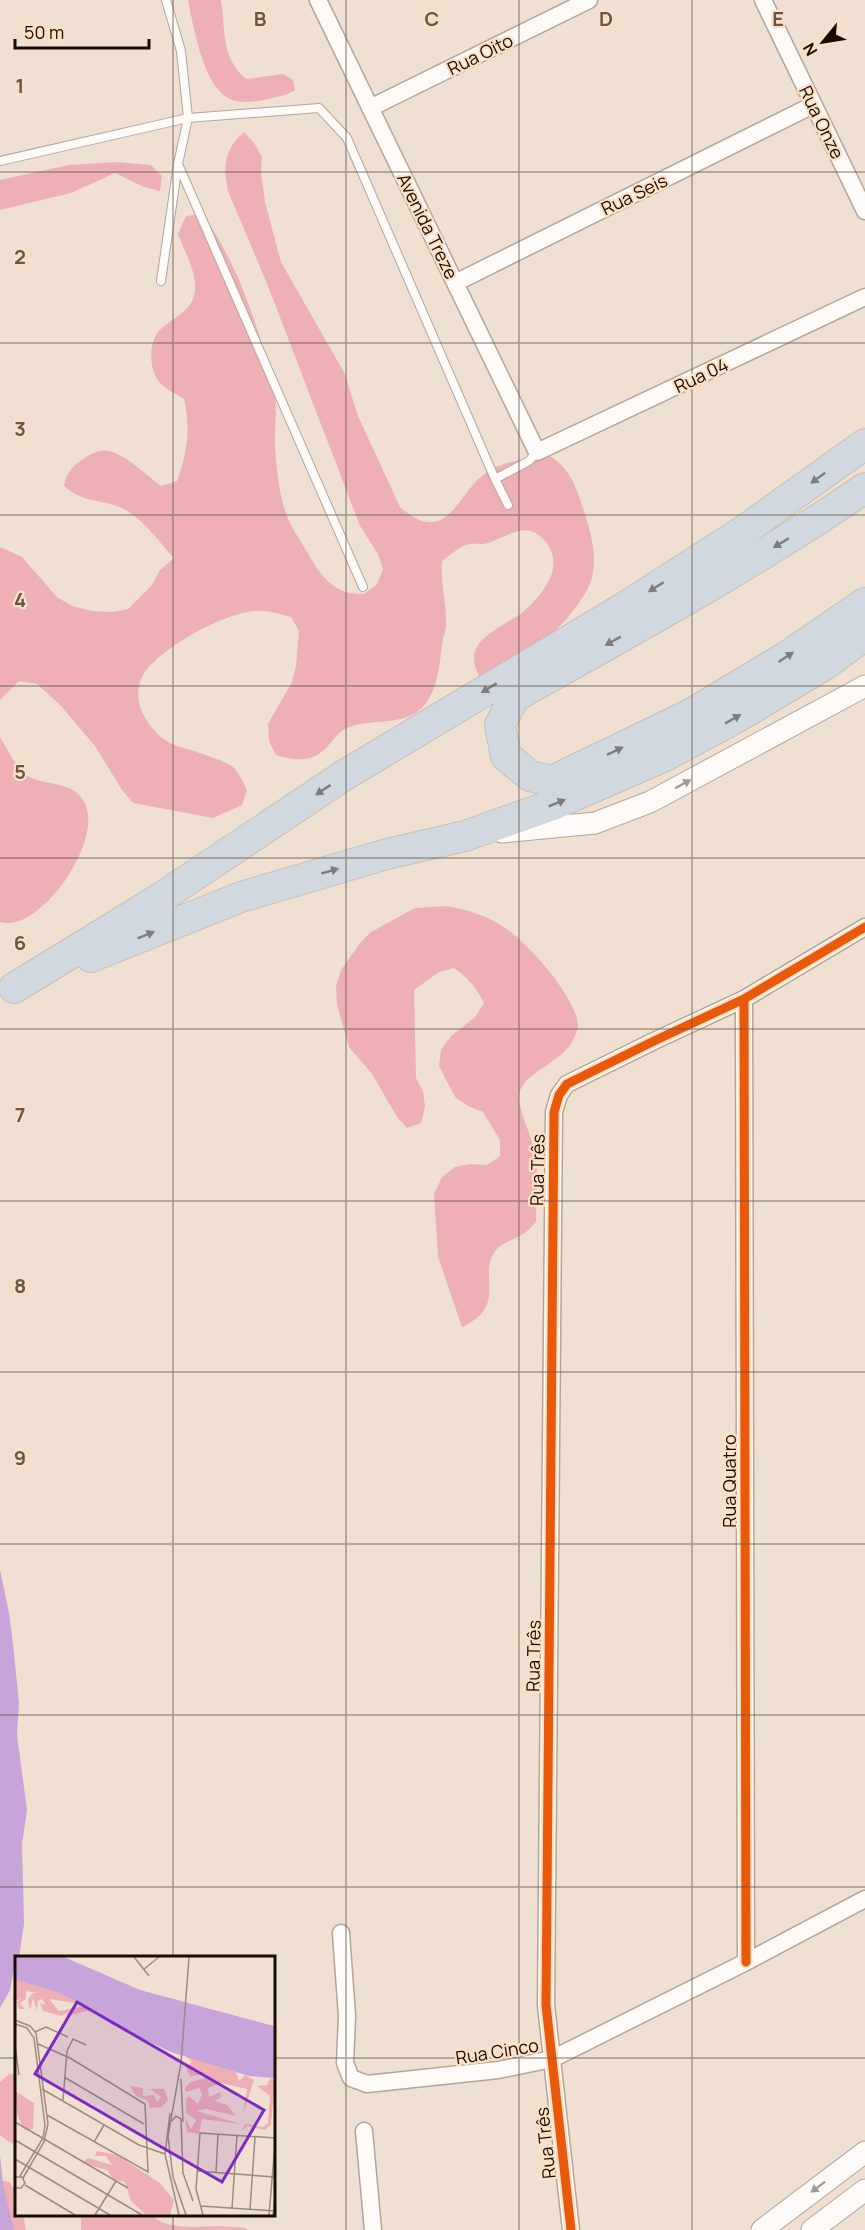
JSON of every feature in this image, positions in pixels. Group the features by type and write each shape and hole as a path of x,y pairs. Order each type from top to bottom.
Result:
{"highway":[{"path":"7,991 156,901 343,776 625,607 742,532 865,444"},
{"path":"865,488 783,543 514,697 500,725 506,756 530,776 552,781 691,714 786,657 865,603"},
{"path":"7,991 241,897 387,854 465,836 555,804 665,756 734,719 826,664 865,635"}],"street":[{"name":"Avenida Treze","path":"318,0 537,452"},
{"name":"Rua Oito","path":"370,108 589,0"},
{"name":"Rua Onze","path":"763,0 865,211"},
{"name":"Rua Seis","path":"455,283 813,105"},
{"name":"Rua 04","path":"537,452 865,297"},
{"path":"465,836 595,823 650,802 865,686"},
{"path":"744,999 865,927"},
{"name":"Rua Três","path":"571,2230 546,2005 554,1126 557,1104 567,1084 744,999"},
{"name":"Rua Quatro","path":"744,999 746,1962"},
{"name":"Rua Cinco","path":"341,1933 347,2016 345,2063 351,2078 367,2084 498,2070 552,2059 746,1962 865,1899"},
{"path":"364,2131 374,2230"},
{"path":"762,2230 865,2152"},
{"path":"812,2230 865,2190"}],"lane":[{"path":"161,281 178,164 188,117 181,51 166,0"},
{"path":"0,161 188,117 320,108 347,138 508,505"},
{"path":"178,164 363,587"},
{"path":"495,479 529,461 537,452"}],"shaded area":[{"path":"188,0 221,0 228,52 246,79 283,74 293,80 295,90 276,97 246,102 232,100 219,91 200,54"},
{"path":"244,132 262,157 261,172 265,202 281,262 345,374 358,416 400,507 416,518 429,522 440,520 450,513 476,481 487,472 501,465 550,456 569,474 576,489 591,535 594,564 590,583 584,595 554,633 522,660 481,680 474,661 479,643 523,612 538,598 551,575 554,565 553,556 546,542 539,535 524,530 486,544 469,544 455,551 442,561 446,627 439,669 429,700 414,714 406,717 347,728 319,754 307,759 276,755 269,741 268,724 292,682 296,666 299,631 291,617 264,611 242,613 192,634 149,666 140,681 138,699 142,712 157,734 174,744 227,763 239,775 247,790 242,805 213,818 133,803 122,790 95,746 61,706 37,684 19,681 0,700 0,547 22,557 57,597 72,606 92,611 113,612 128,609 152,585 160,570 174,558 131,513 116,506 87,499 64,486 68,474 75,465 91,454 106,451 116,453 130,461 161,486 177,481 187,441 184,399 163,386 158,380 153,369 152,349 158,332 188,307 194,296 193,272 178,234 186,216 202,214 215,233 237,276 263,347 275,399 275,446 279,485 290,523 318,570 334,586 348,593 364,594 377,584 383,569 378,554 360,526 268,286 228,191 227,158 232,145"},
{"path":"117,162 151,165 162,176 160,191 144,187 115,173 71,193 0,210 0,180 69,165"},
{"path":"0,737 14,761 25,774 73,790 83,801 88,814 83,846 67,878 48,901 32,914 14,923 0,922"},
{"path":"446,906 484,917 515,935 538,958 560,986 575,1013 578,1025 569,1046 527,1081 521,1088 519,1096 536,1158 536,1222 525,1233 498,1248 489,1267 489,1299 485,1309 477,1318 462,1327 438,1257 434,1194 442,1177 455,1167 470,1164 487,1165 500,1156 500,1140 483,1112 455,1097 439,1066 441,1050 451,1036 475,1017 484,1003 471,983 454,968 439,972 414,990 416,1078 423,1091 425,1107 421,1123 407,1128 397,1117 372,1074 349,1047 337,1005 336,986 341,970 360,943 371,932 415,908"},
{"path":"0,1570 13,1644 19,1703 17,1735 27,1810 22,1844 24,1924 19,1956 15,1956 10,1990 0,2008"},
{"path":"9,2074 15,2074 15,2144 0,2135 0,2082"},
{"path":"0,2155 3,2185 14,2230 0,2230"},
{"path":"0,2180 10,2182 15,2191 15,2215 23,2215 26,2230 0,2230"},
{"path":"79,2215 150,2215 172,2225 227,2226 248,2230 81,2230"}],"cycle path":[{"path":"571,2230 546,2005 554,1112 559,1095 567,1084 744,999 865,927"},
{"path":"744,999 746,1962"}]}
